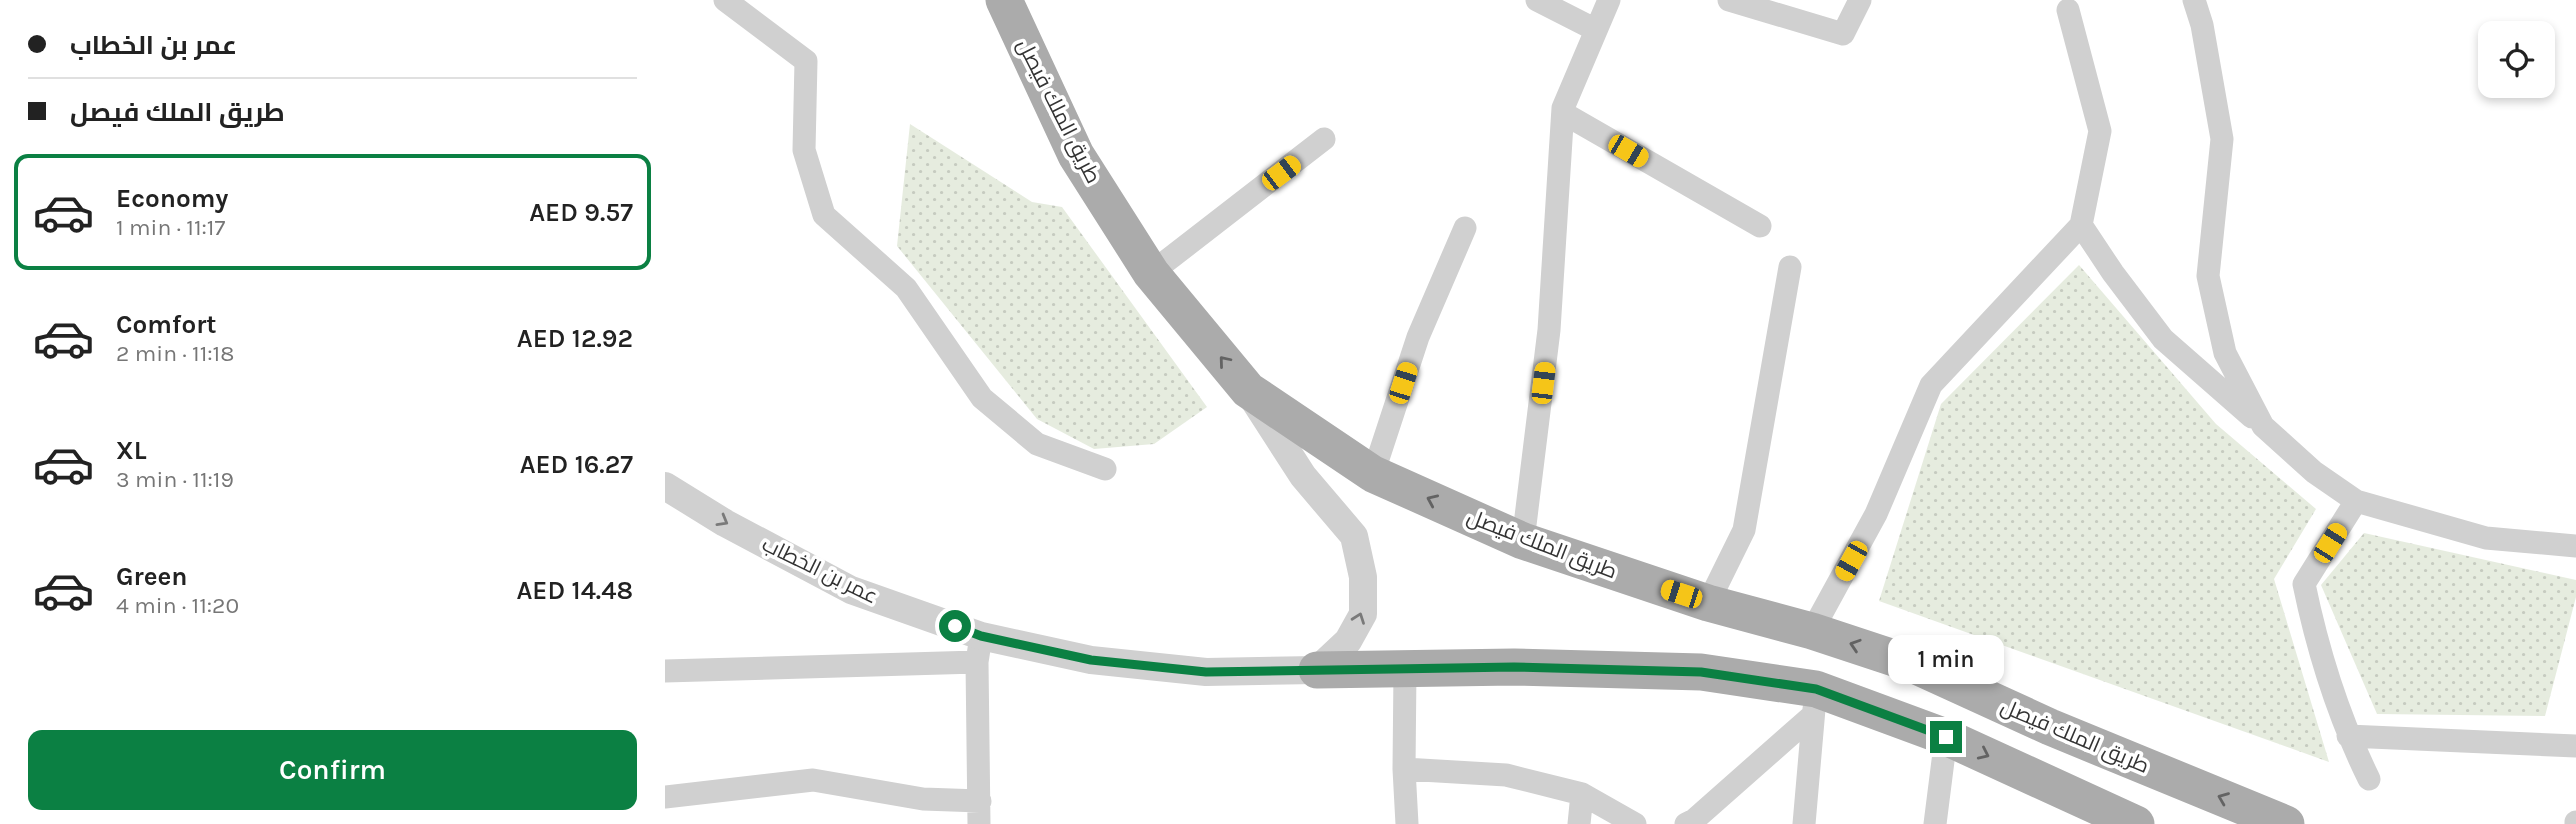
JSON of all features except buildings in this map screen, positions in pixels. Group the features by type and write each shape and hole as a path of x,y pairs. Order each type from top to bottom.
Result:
{"main road":[{"name":"طريق الملك فيصل","path":"1004,0 1076,155 1151,273 1248,390 1373,474 1523,541 1708,603 1812,631 1912,664 2050,726 2286,824"},
{"path":"1317,670 1514,667 1701,672 1946,737 2136,824"}],"street":[{"path":"725,0 806,61 804,150 824,215 906,288 982,398 1037,444 1105,469"},
{"path":"1537,0 1596,30"},
{"path":"1523,541 1549,330 1563,113 1609,0"},
{"path":"1730,0 1843,34 1860,0"},
{"path":"2194,0 2202,25 2222,139 2208,276 2225,353 2263,426"},
{"path":"1812,631 1876,514 1931,385 2081,225 2100,131 2068,10"},
{"path":"1563,113 1760,226"},
{"path":"1151,273 1324,139"},
{"path":"2081,225 2163,339 2314,472 2356,501 2486,538 2576,546"},
{"path":"1373,474 1418,338 1465,228"},
{"path":"1708,603 1744,530 1790,267"},
{"path":"1248,390 1303,476 1354,536 1363,577 1363,614 1349,641 1317,670"},
{"name":"عمر بن الخطاب","path":"665,486 725,523 851,590 979,649 1206,672 1317,670"},
{"path":"2356,501 2304,584 2328,681 2348,736 2369,779"},
{"path":"665,671 979,649 979,824"},
{"path":"1405,670 1404,769 1407,824"},
{"path":"1691,823 1814,702"},
{"path":"1804,824 1814,702"},
{"path":"2348,736 2576,746"},
{"path":"1935,824 1946,737"},
{"path":"1404,769 1506,775 1582,794 1635,824"},
{"path":"665,797 813,780 923,800 980,801"},
{"path":"1579,824 1582,794"}],"shaded area":[{"path":"910,124 1032,202 1062,207 1207,407 1154,444 1094,449 1037,419 897,246"},
{"path":"2079,265 2216,424 2316,509 2274,579 2329,762 1879,601 1941,404"},
{"path":"2364,533 2576,580 2576,597 2545,716 2377,714 2321,585"}],"route":[{"path":"955,626 981,636 1091,660 1206,672 1514,667 1701,672 1816,689 1946,737"}]}
